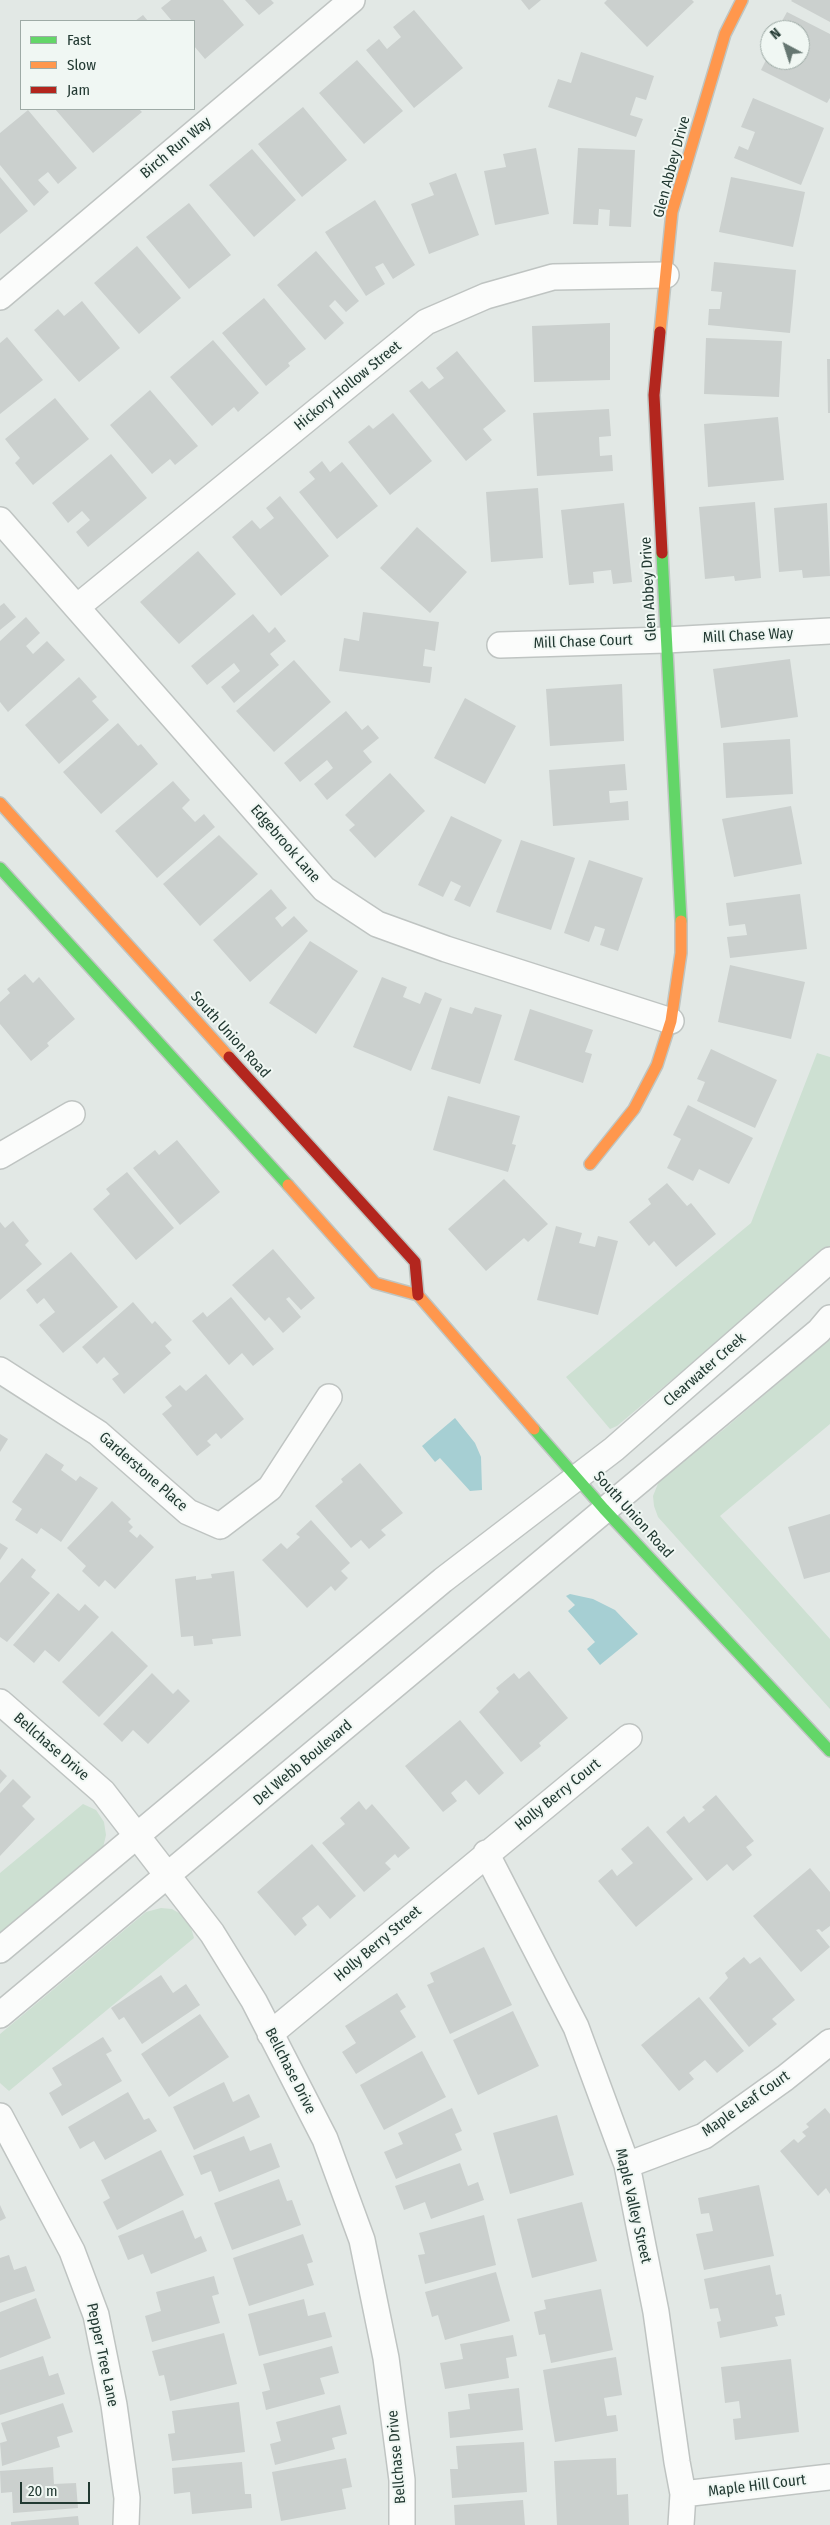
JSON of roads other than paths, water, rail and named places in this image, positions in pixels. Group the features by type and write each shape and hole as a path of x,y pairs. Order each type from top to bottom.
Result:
{"street":[{"name":"Birch Run Way","path":"0,297 352,0"},
{"name":"Glen Abbey Drive","path":"590,1164 634,1109 657,1065 671,1021 681,953 681,913 654,395 672,212 725,34 742,0"},
{"name":"Hickory Hollow Street","path":"77,607 426,322 486,296 553,277 666,275"},
{"name":"Edgebrook Lane","path":"0,520 324,889 377,924 446,949 671,1021"},
{"name":"Mill Chase Way","path":"666,640 830,631"},
{"name":"Mill Chase Court","path":"500,645 666,640"},
{"name":"South Union Road","path":"0,803 415,1262 418,1295 578,1476 604,1509 830,1751"},
{"path":"0,868 162,1044 375,1283 418,1295"},
{"path":"0,1156 72,1114"},
{"name":"Clearwater Creek","path":"578,1476 621,1442 830,1260"},
{"path":"604,1509 811,1337 830,1318"},
{"name":"Garderstone Place","path":"0,1370 98,1433 188,1512 220,1526 270,1488 329,1398"},
{"path":"0,1950 443,1580 578,1476"},
{"name":"Del Webb Boulevard","path":"0,2015 168,1877 604,1509"},
{"name":"Bellchase Drive","path":"0,1702 103,1792 212,1933 254,2001 325,2139 362,2240 387,2368 402,2480 402,2525"},
{"name":"Holly Berry Court","path":"486,1853 629,1737"},
{"name":"Holly Berry Street","path":"270,2034 486,1853"},
{"name":"Maple Valley Street","path":"486,1853 576,2027 627,2165 656,2312 677,2462 684,2494 681,2525"},
{"name":"Maple Leaf Court","path":"627,2165 704,2136 785,2078 830,2042"},
{"name":"Pepper Tree Lane","path":"0,2116 72,2251 96,2315 115,2415 126,2498 126,2525"},
{"name":"Maple Hill Court","path":"684,2494 830,2477"}],"water":[{"path":"455,1418 475,1443 481,1457 482,1490 470,1491 440,1458 435,1462 422,1446"},
{"path":"570,1594 593,1599 615,1610 638,1634 600,1665 587,1649 595,1642 568,1611 575,1605 566,1596"}]}
